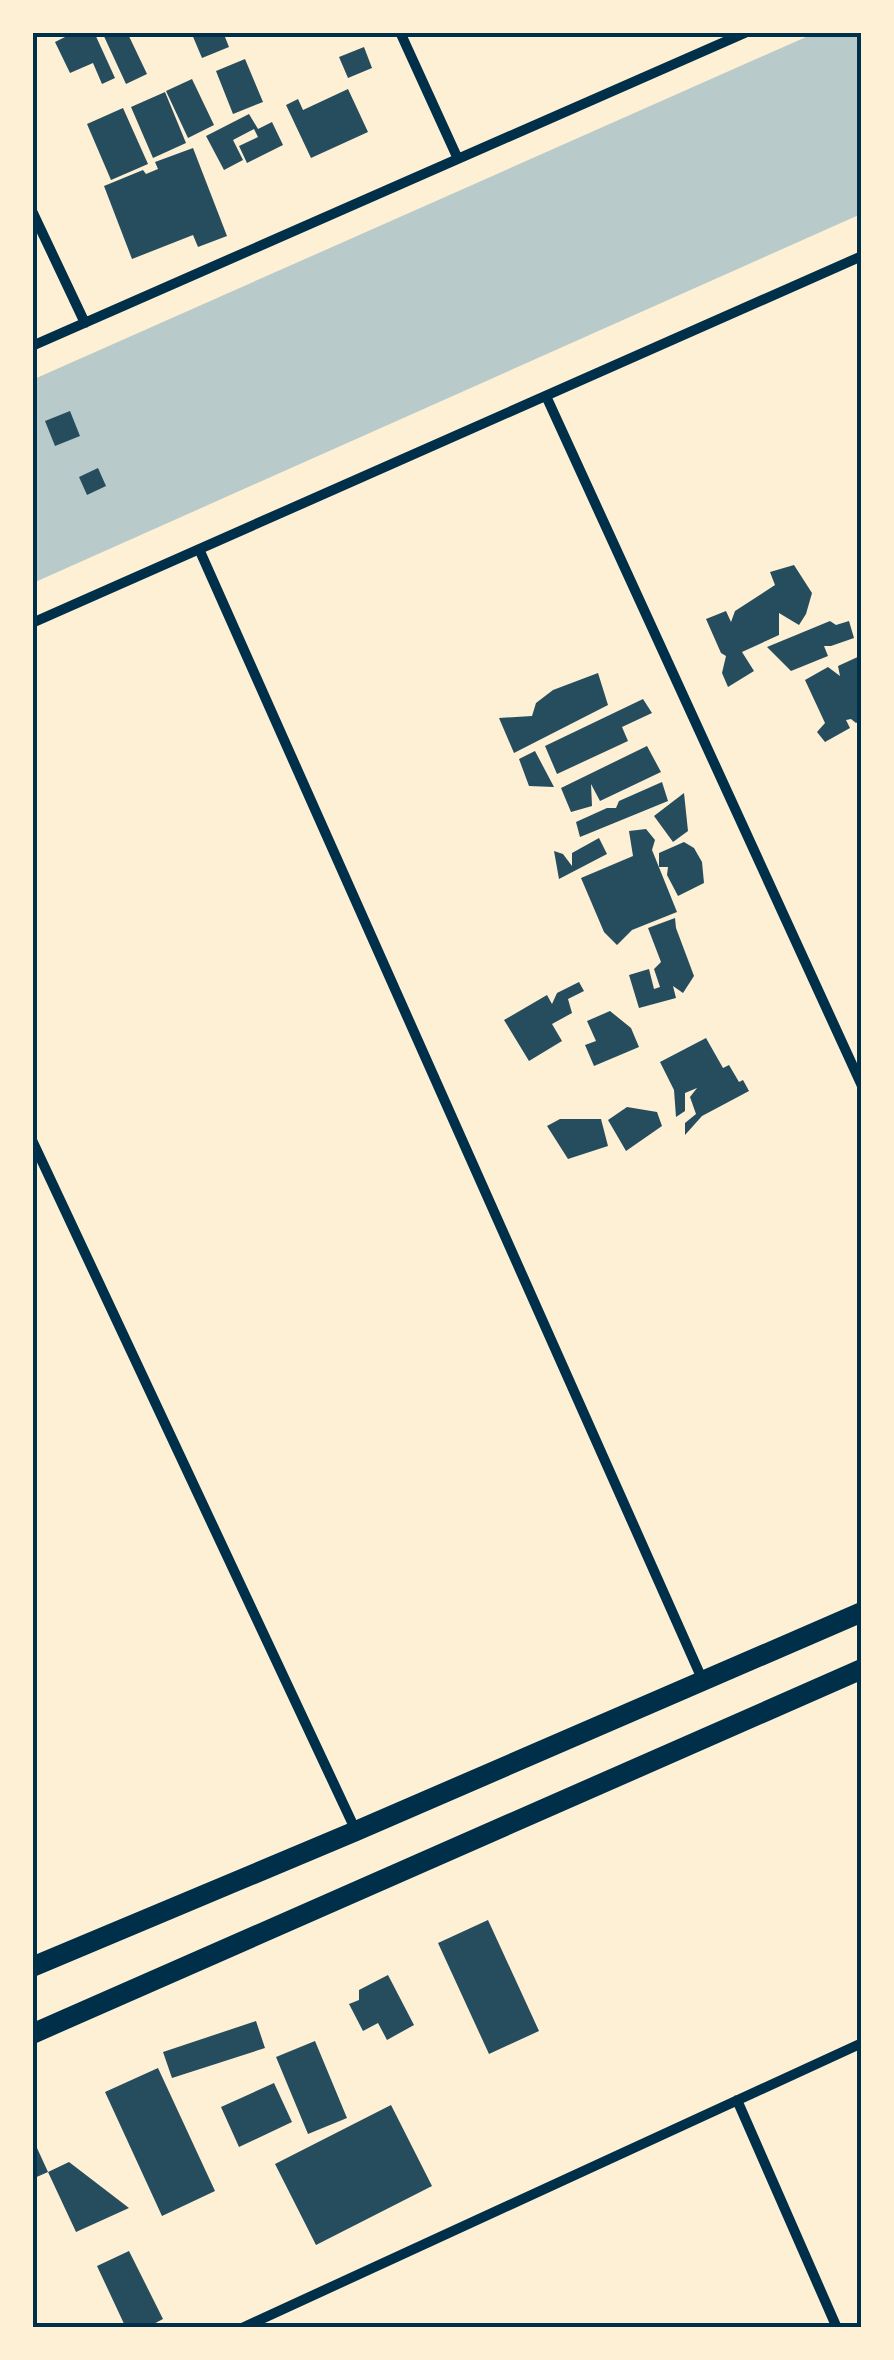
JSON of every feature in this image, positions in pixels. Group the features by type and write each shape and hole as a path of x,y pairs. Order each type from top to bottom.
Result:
{"main road":[{"path":"32,1967 862,1612"},
{"path":"32,2034 862,1669"}],"street":[{"path":"400,32 458,159"},
{"path":"32,346 747,32"},
{"path":"32,211 85,323"},
{"path":"32,623 862,256"},
{"path":"546,396 862,1086"},
{"path":"198,549 703,1682"},
{"path":"32,1140 356,1831"},
{"path":"242,2328 862,2044"},
{"path":"737,2100 837,2328"}],"shaded area":[{"path":"815,33 861,33 861,214 33,583 32,380"}],"building":[{"path":"75,32 94,32 115,78 102,84 93,63 70,73 55,42"},
{"path":"102,32 127,32 147,74 126,84"},
{"path":"191,32 223,32 229,47 202,58"},
{"path":"364,47 372,68 348,78 339,57"},
{"path":"245,59 263,102 233,114 216,71"},
{"path":"192,79 214,125 188,138 166,91"},
{"path":"348,89 368,132 311,158 286,105 298,99 303,110"},
{"path":"165,92 186,143 153,158 131,107"},
{"path":"123,108 148,164 111,180 87,124"},
{"path":"249,114 258,129 272,122 283,145 247,163 239,146 258,137 254,129 233,140 243,160 224,170 206,136"},
{"path":"193,148 227,236 198,247 193,235 132,259 104,186 143,170 146,174 158,169 155,162"},
{"path":"70,411 80,436 55,446 45,421"},
{"path":"98,468 106,486 87,495 79,477"},
{"path":"794,565 812,593 806,614 799,625 779,613 779,635 742,652 754,671 728,687 722,673 726,656 706,619 726,611 731,622 735,611 775,585 770,572"},
{"path":"830,621 836,625 849,621 854,638 824,646 828,656 791,671 767,647"},
{"path":"862,655 862,720 846,720 850,728 825,742 817,732 825,723 805,680 828,667 840,676 838,666"},
{"path":"598,673 608,705 514,753 499,718 532,716 536,703 553,690"},
{"path":"643,699 652,713 622,727 628,741 557,774 545,746"},
{"path":"647,746 661,772 600,801 591,784 592,806 571,812 561,788"},
{"path":"535,751 554,787 529,786 519,759"},
{"path":"662,782 668,801 580,837 576,822 616,808 619,801"},
{"path":"684,793 688,831 673,842 654,816"},
{"path":"646,829 655,840 652,850 677,912 632,930 617,945 604,932 581,878 633,856 629,831"},
{"path":"599,838 607,854 559,879 554,851 563,854 572,866 572,853"},
{"path":"684,842 694,848 702,862 704,883 678,896 667,875 668,867 659,867 659,853"},
{"path":"675,918 694,976 683,993 673,986 676,998 639,1008 629,975 649,969 654,989 660,987 654,969 661,962 648,928"},
{"path":"579,982 584,991 568,999 572,1013 552,1024 562,1041 529,1061 504,1020 547,995 552,1004 557,993"},
{"path":"610,1011 631,1028 639,1047 594,1066 585,1045 596,1041 587,1021"},
{"path":"706,1038 723,1068 729,1065 749,1091 702,1116 685,1135 685,1123 696,1114 690,1097 697,1088 685,1093 685,1111 676,1117 674,1090 660,1062"},
{"path":"627,1107 657,1112 662,1126 626,1151 608,1120"},
{"path":"560,1119 601,1119 608,1146 568,1159 547,1126"},
{"path":"488,1920 539,2031 489,2054 438,1943"},
{"path":"388,1975 414,2025 387,2040 378,2023 363,2031 349,2004 359,2000 359,1990"},
{"path":"256,2021 265,2048 172,2078 163,2052"},
{"path":"315,2041 347,2118 308,2134 276,2057"},
{"path":"158,2068 215,2191 162,2216 105,2092"},
{"path":"274,2083 292,2122 239,2147 221,2107"},
{"path":"391,2105 432,2186 316,2245 275,2164"},
{"path":"32,2137 48,2172 32,2179"},
{"path":"69,2162 129,2208 76,2232 48,2172"},
{"path":"129,2251 163,2319 146,2328 126,2328 97,2266"}]}
